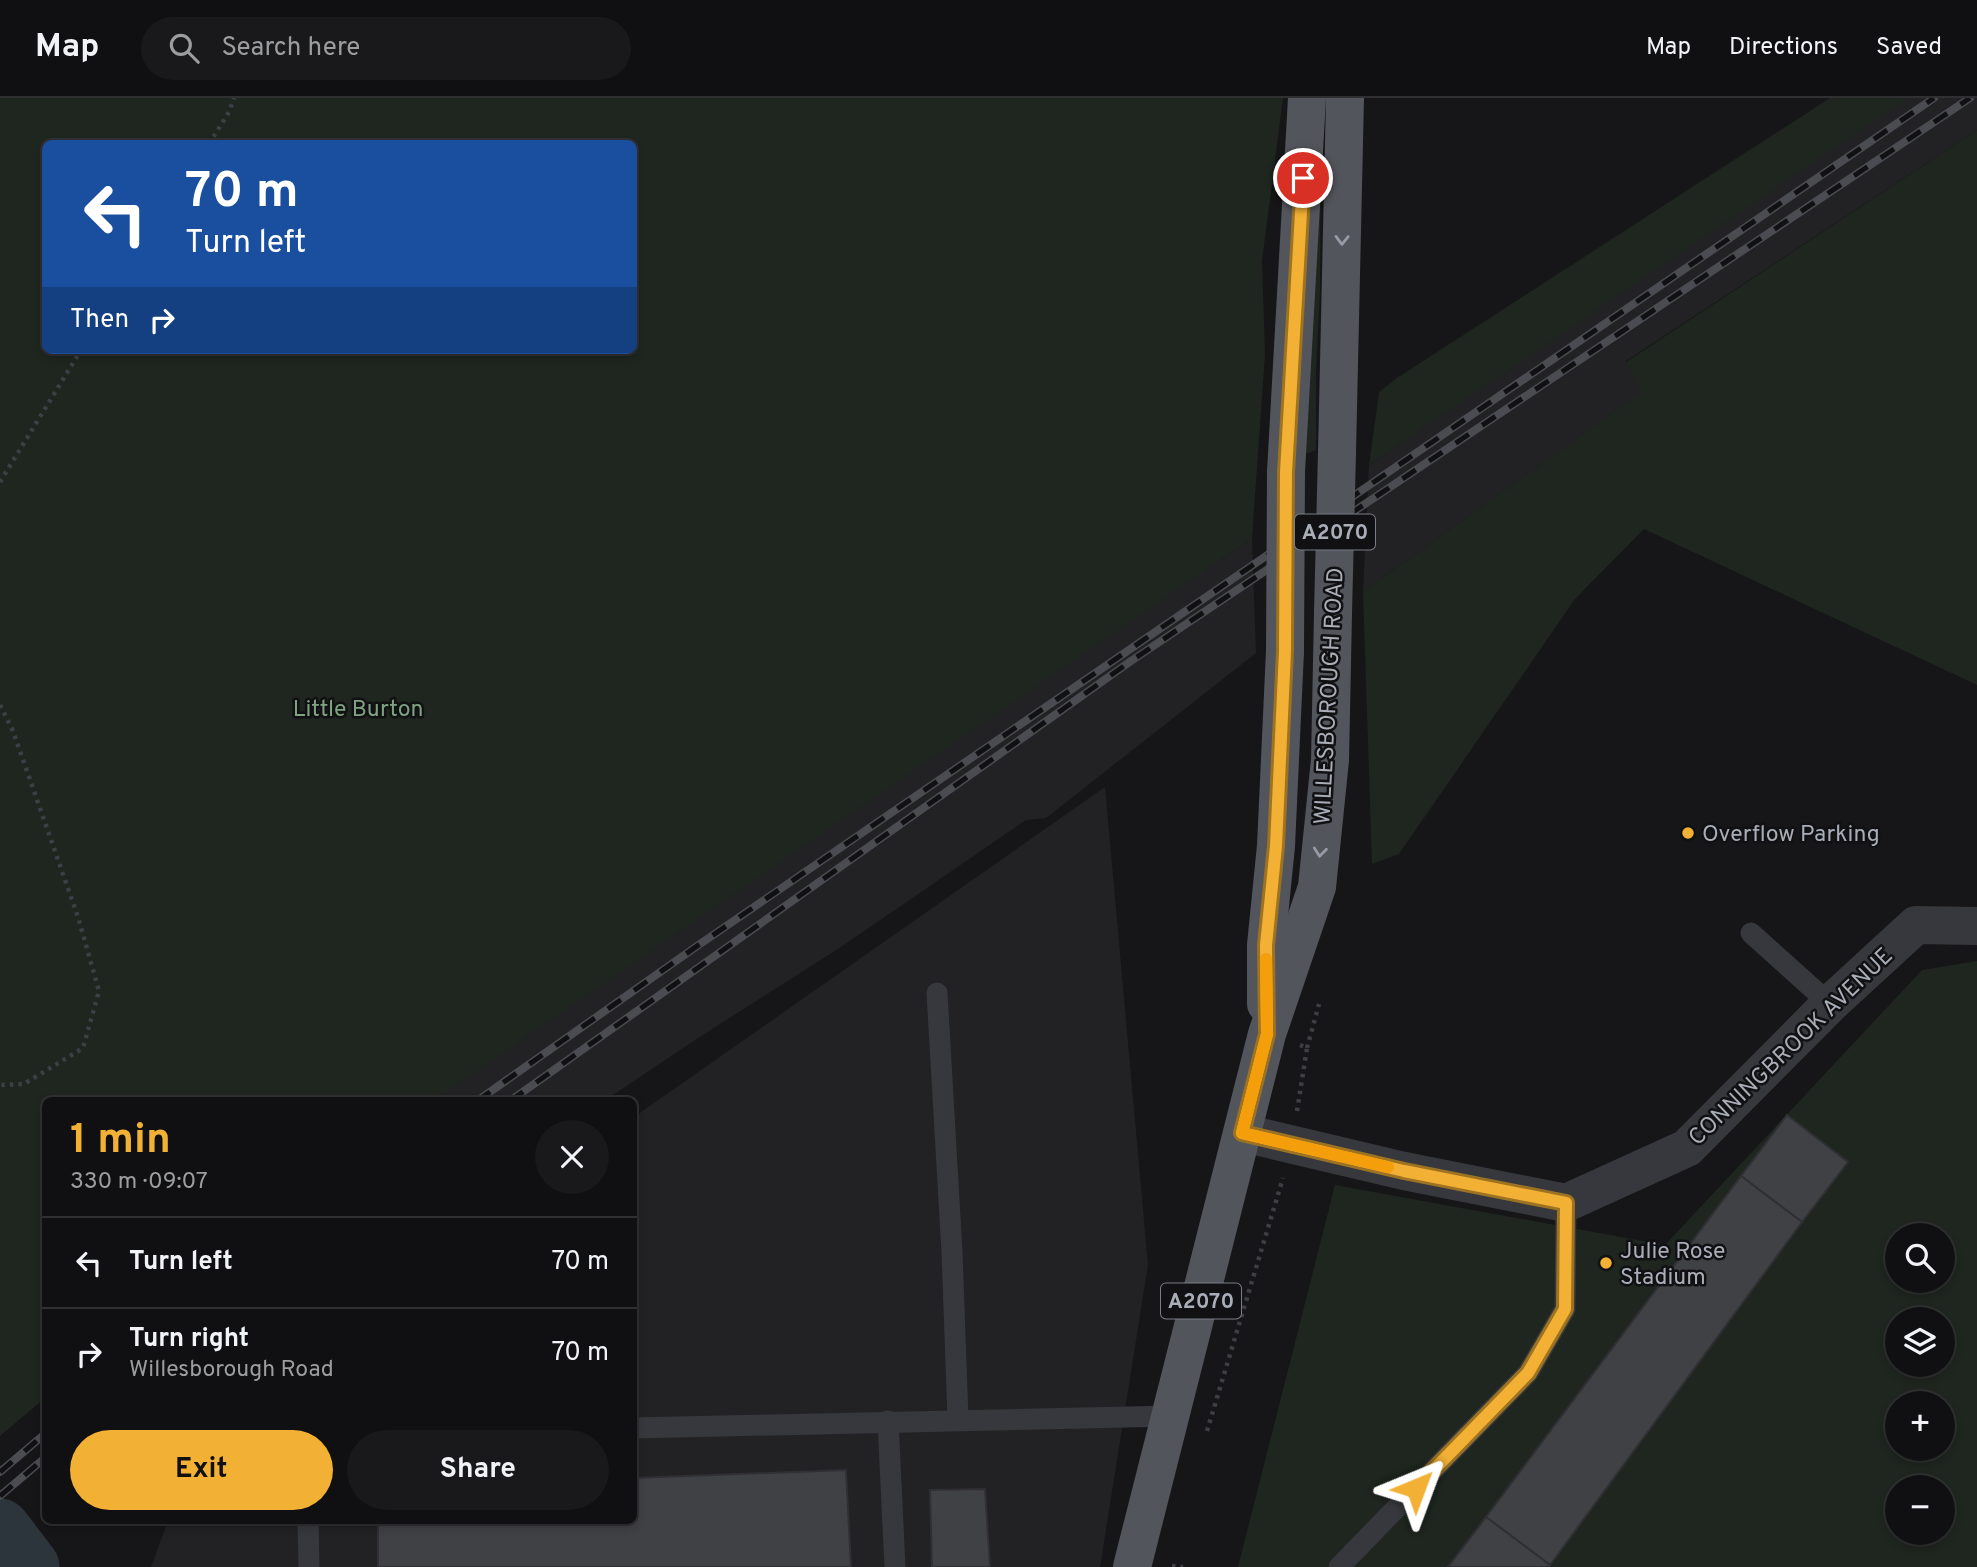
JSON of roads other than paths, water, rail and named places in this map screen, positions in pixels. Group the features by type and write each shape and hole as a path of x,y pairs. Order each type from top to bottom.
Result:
{"main road":[{"name":"WILLESBOROUGH ROAD","path":"1267,1034 1266,945 1276,846 1285,651 1286,472 1307,98"},
{"name":"WILLESBOROUGH ROAD","path":"1132,1567 1267,1034 1317,887 1331,760 1345,98"}],"street":[{"name":"CONNINGBROOK AVENUE","path":"1566,1203 1687,1148 1830,1004 1916,925 1977,926"},
{"path":"1242,1133 1566,1203"}],"lane":[{"path":"1751,933 1830,1004"},
{"path":"937,993 952,1252 958,1419"},
{"path":"1339,1567 1528,1373 1565,1309 1566,1203"},
{"path":"637,1428 1172,1416"},
{"path":"888,1421 895,1567"},
{"path":"308,1524 309,1567"}],"waterway":[{"path":"0,1529 29,1567"}],"railway":[{"path":"483,1097 700,944 1934,98"},
{"path":"516,1097 1131,661 1970,98"},
{"path":"0,1472 42,1436"},
{"path":"0,1496 42,1460"}],"place":[{"name":"Overflow Parking","path":"1688,833"},
{"name":"Julie Rose Stadium","path":"1606,1263"}],"park label":[{"name":"Little Burton","path":"358,708"}]}
